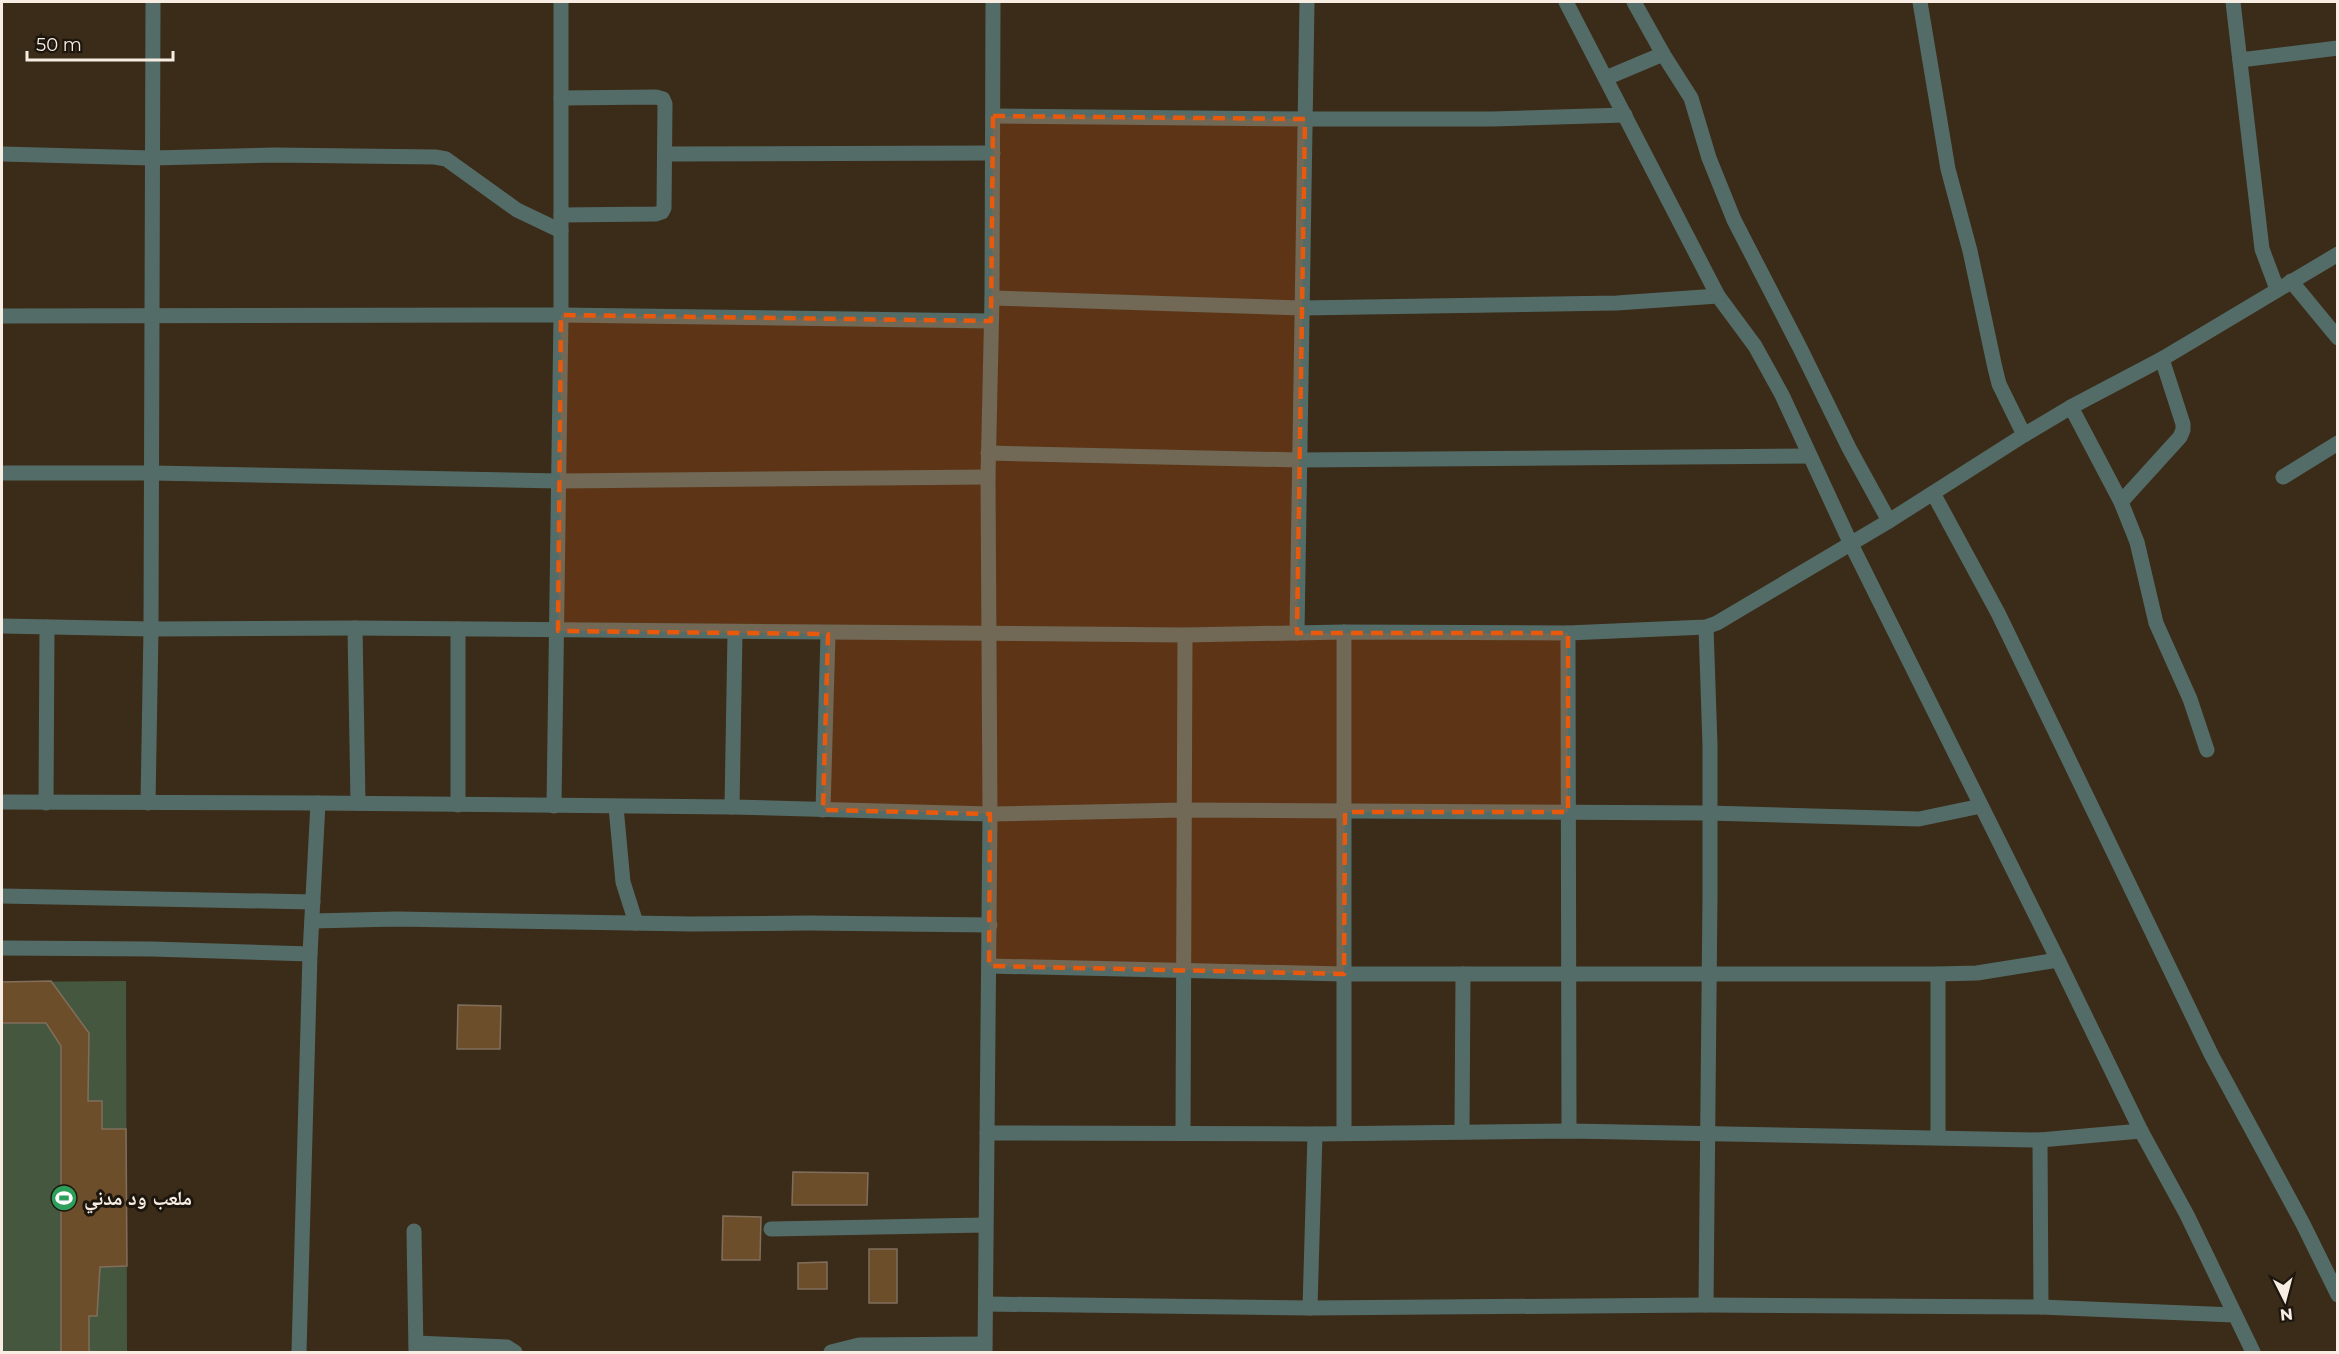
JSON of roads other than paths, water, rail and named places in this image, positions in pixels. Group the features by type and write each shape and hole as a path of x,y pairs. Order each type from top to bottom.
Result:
{"street":[{"path":"148,803 152,629 153,2"},
{"path":"554,806 560,481 561,2"},
{"path":"831,1353 859,1345 985,1348 990,926 988,453 992,298 993,2"},
{"path":"1297,633 1307,2"},
{"path":"1566,2 1718,296 1755,346 1782,395 1850,542 2141,1131 2187,1215 2253,1353"},
{"path":"1634,2 1691,98 1709,158 1734,220 1889,521"},
{"path":"1920,2 1948,169 1970,251 1995,368 1999,384 2024,435"},
{"path":"2233,2 2262,249 2284,285 2337,338"},
{"path":"2240,60 2337,48"},
{"path":"1606,78 1663,54"},
{"path":"561,98 656,97 663,99 666,154 662,212 656,214 561,215"},
{"path":"993,116 1305,119 1625,115"},
{"path":"666,154 993,153"},
{"path":"2,154 152,158 275,155 435,157 446,159 518,210 561,231"},
{"path":"2,626 828,634 1568,633 1706,627 1717,623 1850,542 1889,521 2071,407 2162,359 2337,254"},
{"path":"992,298 1302,308 1606,303 1718,296"},
{"path":"2,316 561,315 990,321"},
{"path":"2121,502 2180,437 2183,430 2162,359"},
{"path":"2071,407 2121,502 2137,542 2156,623 2190,699 2207,750"},
{"path":"2283,477 2337,443"},
{"path":"988,453 1299,460 1810,456"},
{"path":"2,473 152,473 560,481 988,477"},
{"path":"1933,493 1998,612 2212,1056 2303,1224 2337,1295"},
{"path":"46,802 47,627"},
{"path":"1706,627 1710,974 1706,1305"},
{"path":"355,628 358,803"},
{"path":"458,629 458,805"},
{"path":"1344,632 1344,1132"},
{"path":"732,807 735,633"},
{"path":"1568,633 1569,1131"},
{"path":"824,810 828,634"},
{"path":"1183,1132 1185,634"},
{"path":"2,802 732,807 990,814 1184,810 1708,813 1919,819 1982,806"},
{"path":"299,1353 310,954 318,803"},
{"path":"616,807 623,882 636,923"},
{"path":"2,896 313,902"},
{"path":"312,921 990,926"},
{"path":"2,948 152,949 310,954"},
{"path":"989,966 1344,974 1938,974 1977,973 2058,960"},
{"path":"1462,974 1462,1132"},
{"path":"1938,974 1938,1137"},
{"path":"987,1133 1315,1134 1569,1131 2040,1140 2141,1131"},
{"path":"1310,1308 1315,1134"},
{"path":"2040,1140 2041,1306"},
{"path":"771,1229 986,1225"},
{"path":"414,1231 416,1348 507,1347 515,1353"},
{"path":"986,1304 1310,1308 1706,1305 2041,1306 2234,1315"}],"place":[{"name":"ملعب ود مدني","path":"64,1198"}]}
